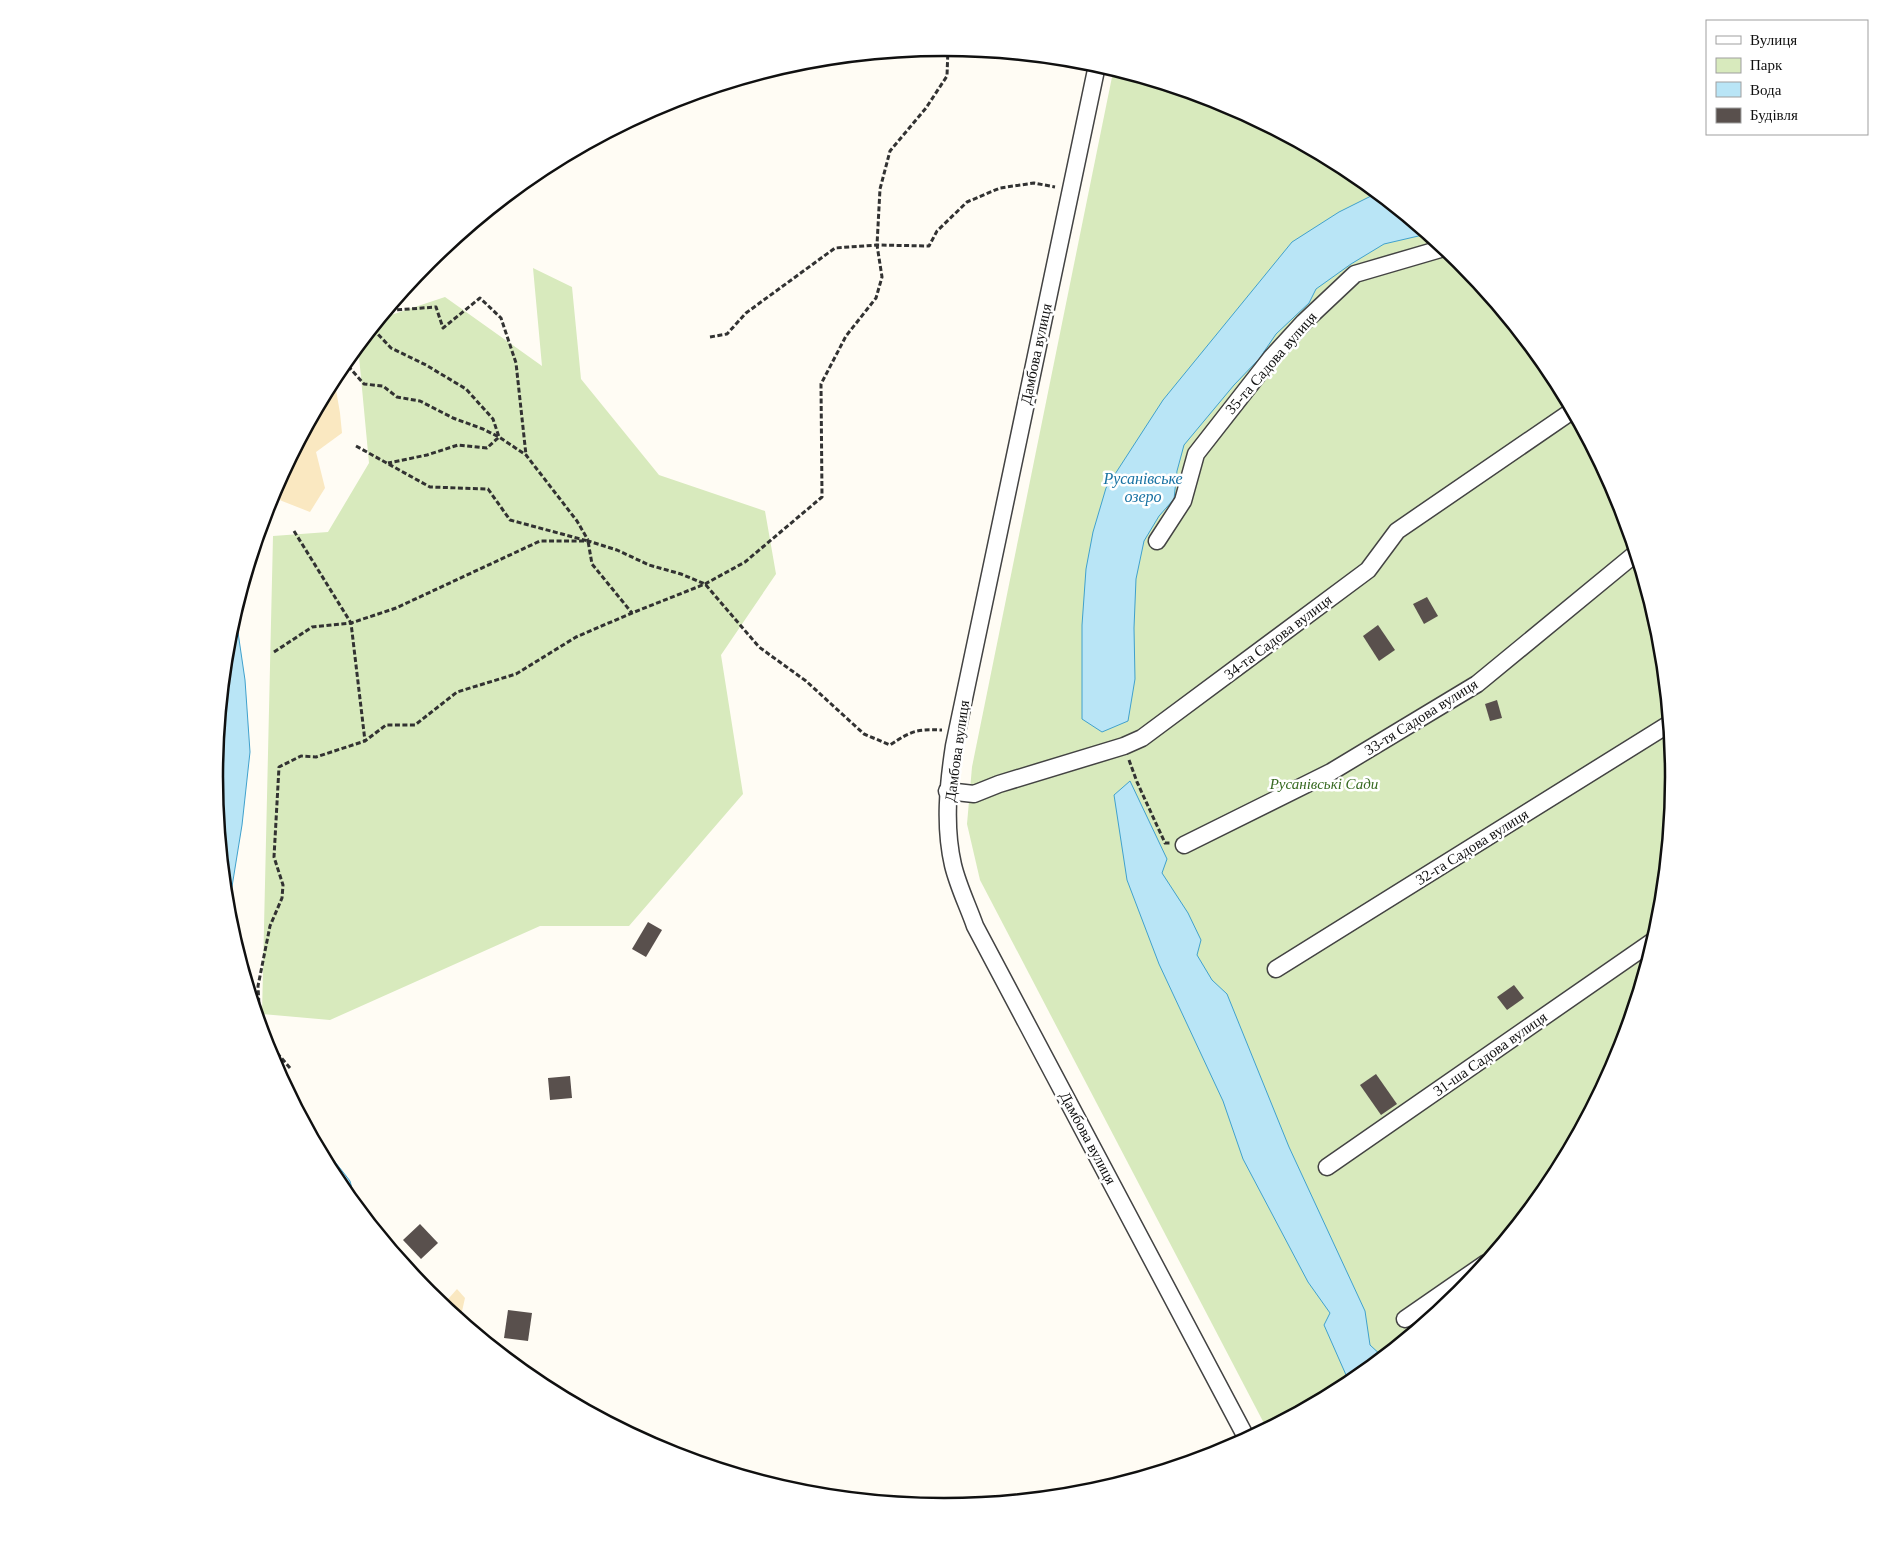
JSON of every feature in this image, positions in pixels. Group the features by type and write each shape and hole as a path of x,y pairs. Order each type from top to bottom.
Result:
{"street":[{"name":"Дамбова вулиця","path":"1095,73 958,730 948,791 950,845 953,866 975,926 1244,1433"},
{"name":"35-та Садова вулиця","path":"1157,541 1183,501 1196,454 1271,358 1304,322 1355,274 1436,250"},
{"name":"34-та Садова вулиця","path":"948,791 974,794 998,784 1124,746 1142,738 1368,570 1398,531 1567,414"},
{"name":"33-тя Садова вулиця","path":"1184,845 1331,772 1477,684 1631,558"},
{"name":"32-га Садова вулиця","path":"1276,969 1664,727"},
{"name":"31-ша Садова вулиця","path":"1327,1167 1644,949"},
{"path":"1405,1319 1463,1278"}],"path":[{"path":"259,1002 258,986 270,926 282,898 283,885 274,857 279,767 301,756 316,757 365,741 386,725 415,725 457,692 516,674 576,637 632,612 705,584 745,562 822,497 821,384 846,336 876,298 882,277 877,245 880,189 890,151 926,108 947,76 948,56"},
{"path":"710,337 726,334 746,313 835,248 877,245 929,246 937,231 967,202 1000,188 1034,183 1070,190"},
{"path":"395,310 436,306 443,328 480,298 501,318 516,363 526,455"},
{"path":"376,333 391,348 426,365 466,389 493,419 499,437"},
{"path":"350,368 364,384 383,386 398,396 420,401 453,418 499,437 526,455 577,521 588,541 592,564 632,612"},
{"path":"387,463 427,455 458,445 487,448 499,437"},
{"path":"356,446 430,488 488,489 510,520 618,550 649,565 681,574 705,584 759,647 806,681 864,734 890,745 909,732 926,729 958,730"},
{"path":"294,531 352,623 365,741"},
{"path":"274,652 312,628 352,623 396,608 540,541 588,541"},
{"path":"1124,746 1137,782 1165,843 1184,845"},
{"path":"278,1054 290,1068"}],"green space":[{"name":"Русанівські Сади","path":"1112,76 1176,95 1220,111 1305,153 1383,205 1420,235 1454,267 1486,302 1516,338 1544,377 1569,417 1591,458 1627,546 1641,591 1659,683 1664,730 1665,778 1664,825 1659,872 1641,964 1627,1009 1591,1097 1569,1138 1544,1178 1516,1217 1454,1288 1420,1320 1383,1350 1305,1402 1264,1423 980,880 967,824 972,767"},
{"path":"533,268 572,287 581,379 659,475 765,511 776,574 721,655 743,794 629,926 540,926 330,1020 263,1014 273,536 328,532 369,463 359,356 391,315 445,297 542,366"}],"sand":[{"path":"336,390 342,433 316,452 325,488 310,512 279,499 297,458"},
{"path":"457,1289 465,1298 461,1314 447,1300"}],"water":[{"name":"Русанівське озеро","path":"1371,196 1421,236 1384,244 1351,264 1316,289 1309,303 1276,334 1259,359 1234,385 1184,445 1177,471 1174,499 1159,516 1144,541 1136,579 1134,628 1135,679 1128,721 1102,732 1082,719 1082,625 1086,569 1093,532 1106,488 1163,400 1292,242 1339,212"},
{"path":"238,632 245,680 250,752 242,825 232,888 224,825 224,730 229,683"},
{"path":"1130,781 1167,859 1162,873 1188,913 1201,940 1197,955 1212,980 1227,994 1289,1147 1365,1311 1370,1345 1379,1353 1346,1376 1324,1325 1330,1313 1308,1282 1243,1159 1223,1101 1159,964 1127,880 1114,795"},
{"path":"329,1155 350,1181 352,1190"}],"building":[{"path":"1427,597 1438,616 1424,624 1413,604"},
{"path":"1378,625 1395,650 1379,661 1363,636"},
{"path":"1497,700 1502,718 1490,721 1485,704"},
{"path":"648,922 662,930 646,957 632,949"},
{"path":"1514,985 1524,998 1507,1010 1497,997"},
{"path":"1376,1074 1397,1104 1381,1115 1360,1085"},
{"path":"570,1076 572,1098 550,1100 548,1078"},
{"path":"420,1224 438,1243 421,1259 403,1240"},
{"path":"508,1310 532,1313 528,1341 504,1338"}]}
